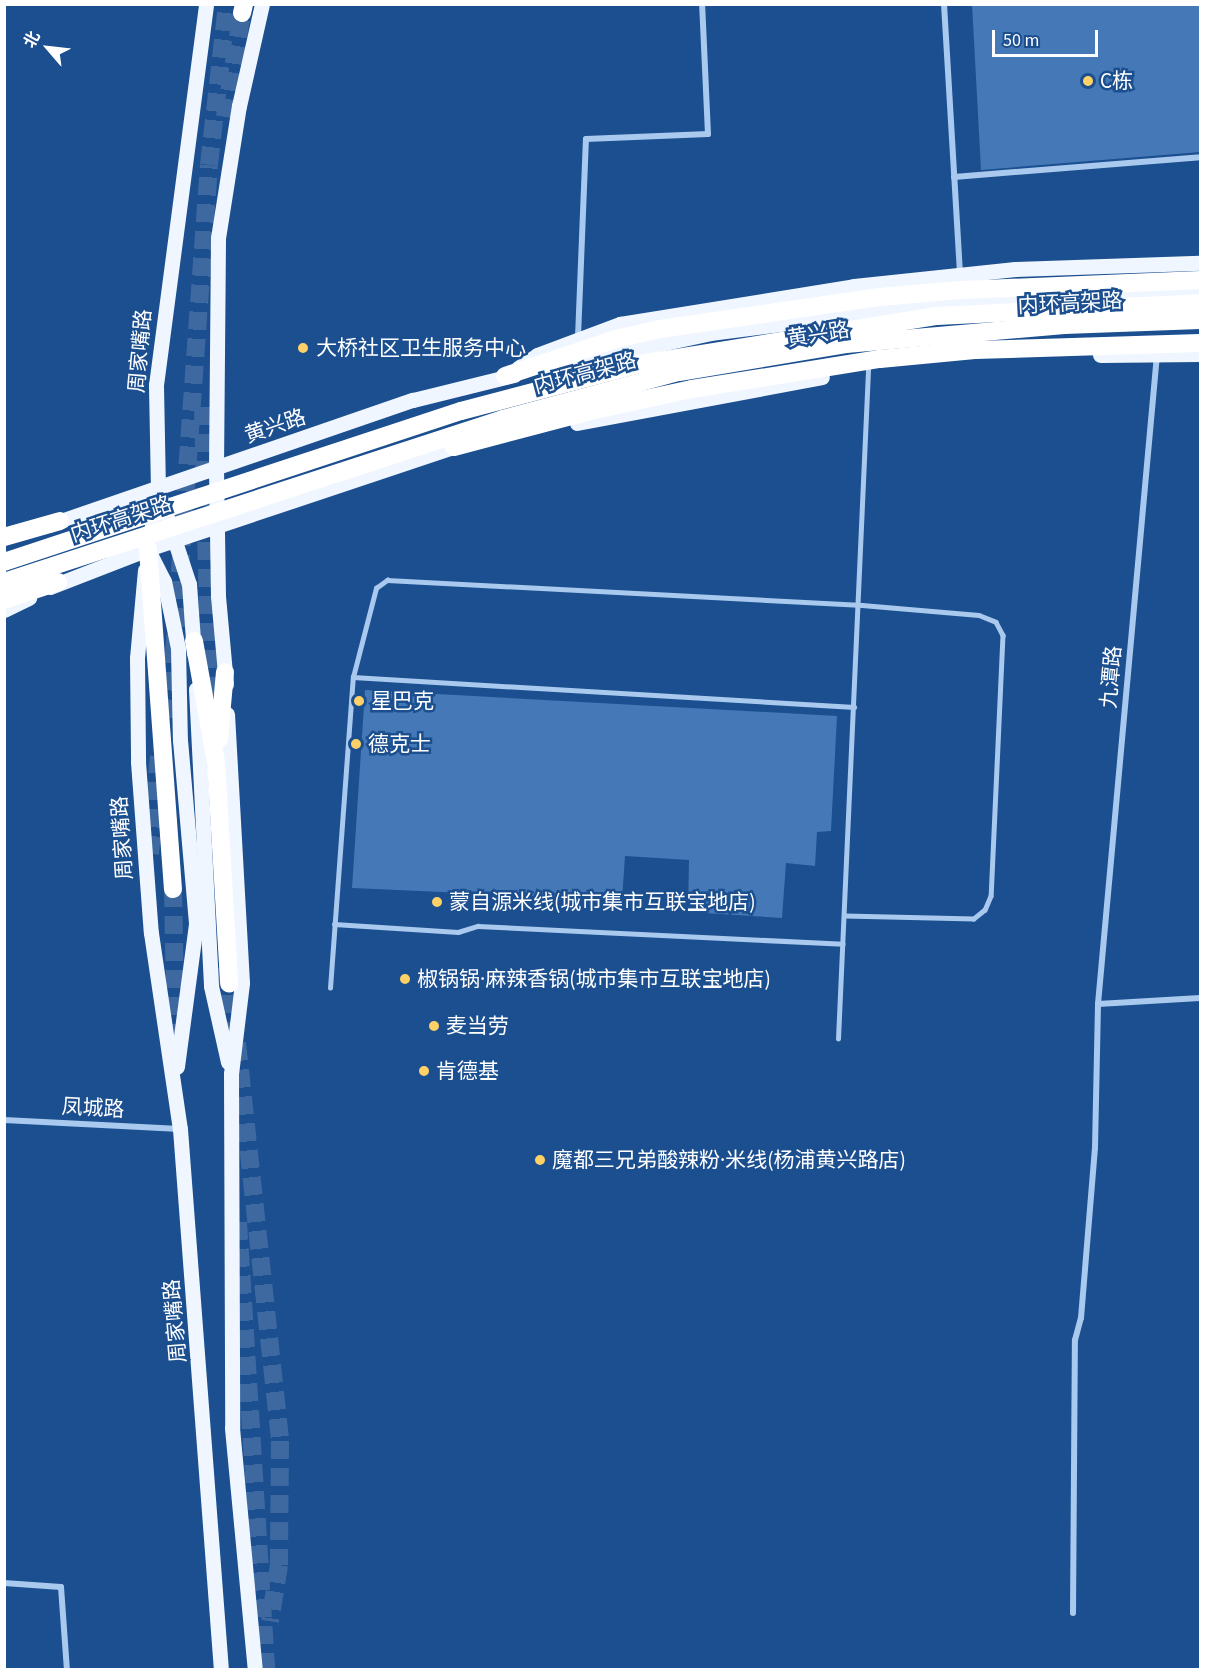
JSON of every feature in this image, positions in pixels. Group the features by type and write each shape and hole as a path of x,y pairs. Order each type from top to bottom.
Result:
{"highway":[{"path":"505,376 616,339 722,319 918,292 1200,280"},
{"name":"内环高架路","path":"4,562 462,411 640,364 937,316 1200,303"},
{"name":"内环高架路","path":"4,582 503,418 679,372 846,344 1064,325 1200,320"},
{"path":"454,447 590,411 692,389 975,350 1200,342"},
{"path":"4,539 60,521"},
{"path":"148,549 173,889"},
{"path":"4,600 58,582"},
{"path":"194,641 216,762 229,984"},
{"path":"216,762 225,672"}],"main road":[{"name":"周家嘴路","path":"206,4 156,386 158,490 148,549 137,648 138,762 151,933 180,1129 221,1670"},
{"path":"255,1670 232,1428 231,1074 242,983 217,529 216,469 218,238 230,150 262,4"},
{"name":"黄兴路","path":"505,376 537,355 620,324 960,274 1200,263"},
{"name":"黄兴路","path":"4,528 60,521 158,490 413,400 505,376 710,333 844,315 1039,297 1200,292"},
{"name":"黄兴路","path":"4,610 58,582 148,549 217,529 454,447 505,426 675,381 842,350 1062,330 1200,326"},
{"path":"874,364 975,356 1200,354"},
{"path":"158,490 189,584 212,986 231,1074"},
{"path":"148,549 164,581 178,648 180,740 196,924 175,1086"},
{"name":"黄兴路","path":"4,591 58,582"}],"street":[{"path":"578,338 586,139 708,134 702,4"},
{"path":"944,4 960,274"},
{"path":"954,177 1200,157"},
{"name":"九潭路","path":"1073,1613 1076,1340 1081,1318 1095,1148 1098,1004 1157,354"},
{"path":"1098,1004 1200,998"},
{"name":"凤城路","path":"4,1120 180,1129"},
{"path":"4,1583 61,1587 67,1670"}],"lane":[{"path":"838,1039 858,605 874,364"},
{"path":"330,988 353,677 376,588 387,580 858,605 979,615 996,622 1003,635 991,896 986,910 974,919 845,916"},
{"path":"353,677 854,707"},
{"path":"334,924 458,933 478,926 843,944"}],"building":[{"name":"C栋","path":"972,4 1200,4 1200,152 981,170"},
{"path":"365,690 837,716 831,831 817,832 815,866 786,863 782,918 688,912 689,860 625,856 622,900 352,888"}],"tunnel":[{"path":"165,717 174,653 209,165 227,4"},
{"path":"225,117 242,13"},
{"path":"203,407 210,697"},
{"path":"150,854 159,756"},
{"path":"173,889 176,1047"},
{"path":"224,968 229,1048"},
{"path":"237,1043 280,1441 279,1565 270,1621"},
{"path":"238,1222 266,1670"}],"place":[{"name":"C栋","path":"1088,81"},
{"name":"大桥社区卫生服务中心","path":"303,348"},
{"name":"星巴克","path":"359,701"},
{"name":"德克士","path":"356,744"},
{"name":"蒙自源米线(城市集市互联宝地店)","path":"437,902"},
{"name":"椒锅锅·麻辣香锅(城市集市互联宝地店)","path":"405,979"},
{"name":"麦当劳","path":"434,1026"},
{"name":"肯德基","path":"424,1071"},
{"name":"魔都三兄弟酸辣粉·米线(杨浦黄兴路店)","path":"540,1160"}]}
